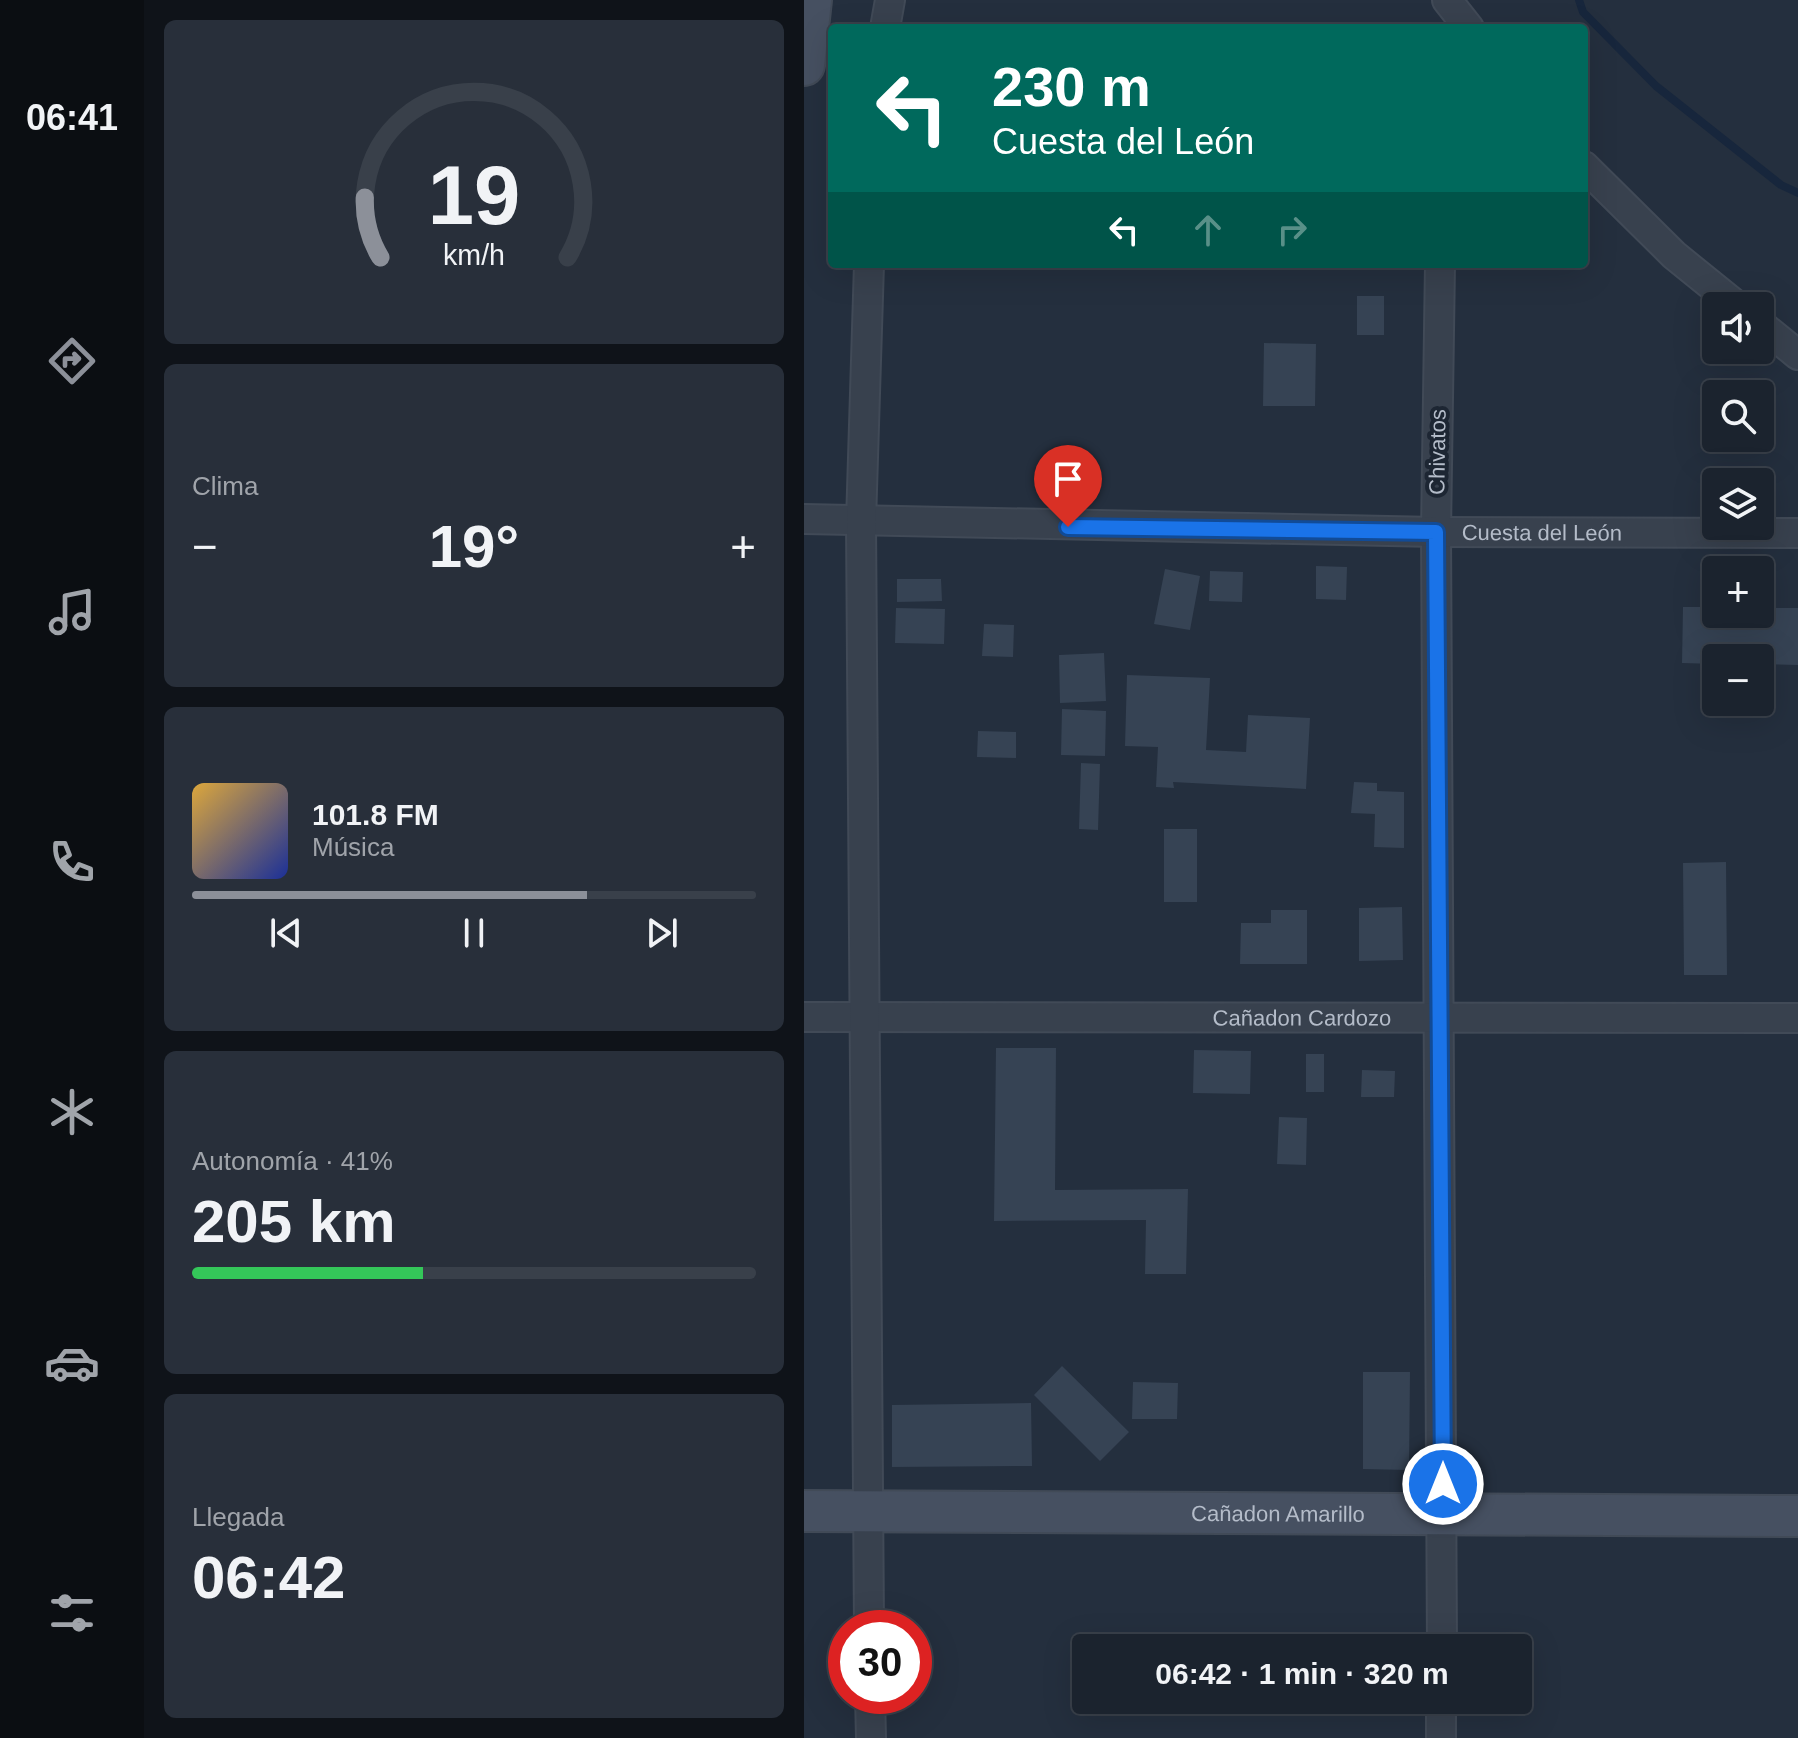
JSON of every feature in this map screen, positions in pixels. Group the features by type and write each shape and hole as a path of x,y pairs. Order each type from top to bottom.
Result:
{"street":[{"path":"804,65 811,0"},
{"path":"886,24 890,0"},
{"path":"1447,0 1466,24"},
{"path":"1588,170 1674,255 1720,292"},
{"path":"869,268 861,522 869,1610"},
{"name":"Chivatos","path":"1440,268 1436,532 1442,1634"},
{"path":"1774,335 1798,355"},
{"name":"Cuesta del León","path":"804,519 1436,532 1798,533"},
{"name":"Cañadon Cardozo","path":"804,1017 1798,1018"},
{"name":"Cañadon Amarillo","path":"804,1511 1798,1516"},
{"path":"870,1714 871,1738"},
{"path":"1441,1714 1441,1738"}],"building":[{"path":"1357,296 1384,296 1384,335 1357,335"},
{"path":"1264,343 1316,344 1315,406 1263,406"},
{"path":"1316,566 1347,567 1346,600 1316,599"},
{"path":"1165,569 1200,576 1190,630 1154,624"},
{"path":"1210,571 1243,572 1242,602 1209,601"},
{"path":"897,579 941,579 942,601 897,602"},
{"path":"1683,607 1702,607 1702,628 1774,628 1774,608 1798,608 1798,665 1774,664 1774,644 1702,644 1702,664 1682,663"},
{"path":"896,608 945,609 944,644 895,643"},
{"path":"984,624 1014,625 1013,657 982,656"},
{"path":"1104,653 1106,701 1060,703 1059,655"},
{"path":"1127,675 1210,678 1206,750 1246,752 1248,715 1310,718 1306,789 1173,782 1174,788 1156,787 1158,747 1125,746"},
{"path":"1062,709 1106,711 1105,756 1061,755"},
{"path":"978,731 1016,732 1016,758 977,757"},
{"path":"1081,763 1100,764 1098,830 1079,829"},
{"path":"1354,782 1377,783 1377,791 1404,792 1404,848 1374,847 1375,814 1351,813"},
{"path":"1164,829 1197,829 1197,902 1164,902"},
{"path":"1726,862 1727,975 1684,975 1683,863"},
{"path":"1402,907 1403,960 1359,961 1359,908"},
{"path":"1271,910 1307,910 1307,964 1240,964 1241,923 1271,923"},
{"path":"996,1048 1056,1048 1055,1190 1188,1189 1186,1274 1145,1274 1146,1220 994,1221"},
{"path":"1194,1050 1251,1051 1250,1094 1193,1093"},
{"path":"1306,1054 1324,1054 1324,1092 1306,1092"},
{"path":"1362,1070 1395,1071 1394,1097 1361,1097"},
{"path":"1279,1117 1307,1118 1306,1165 1277,1164"},
{"path":"1062,1366 1129,1432 1100,1461 1034,1395"},
{"path":"1363,1372 1410,1372 1409,1470 1363,1469"},
{"path":"1133,1382 1178,1383 1177,1419 1132,1419"},
{"path":"1031,1403 1032,1466 892,1467 892,1405"}],"waterway":[{"path":"1579,0 1583,12 1656,86 1781,185 1798,193"}],"route":[{"path":"1068,527 1436,532 1443,1484"}]}
